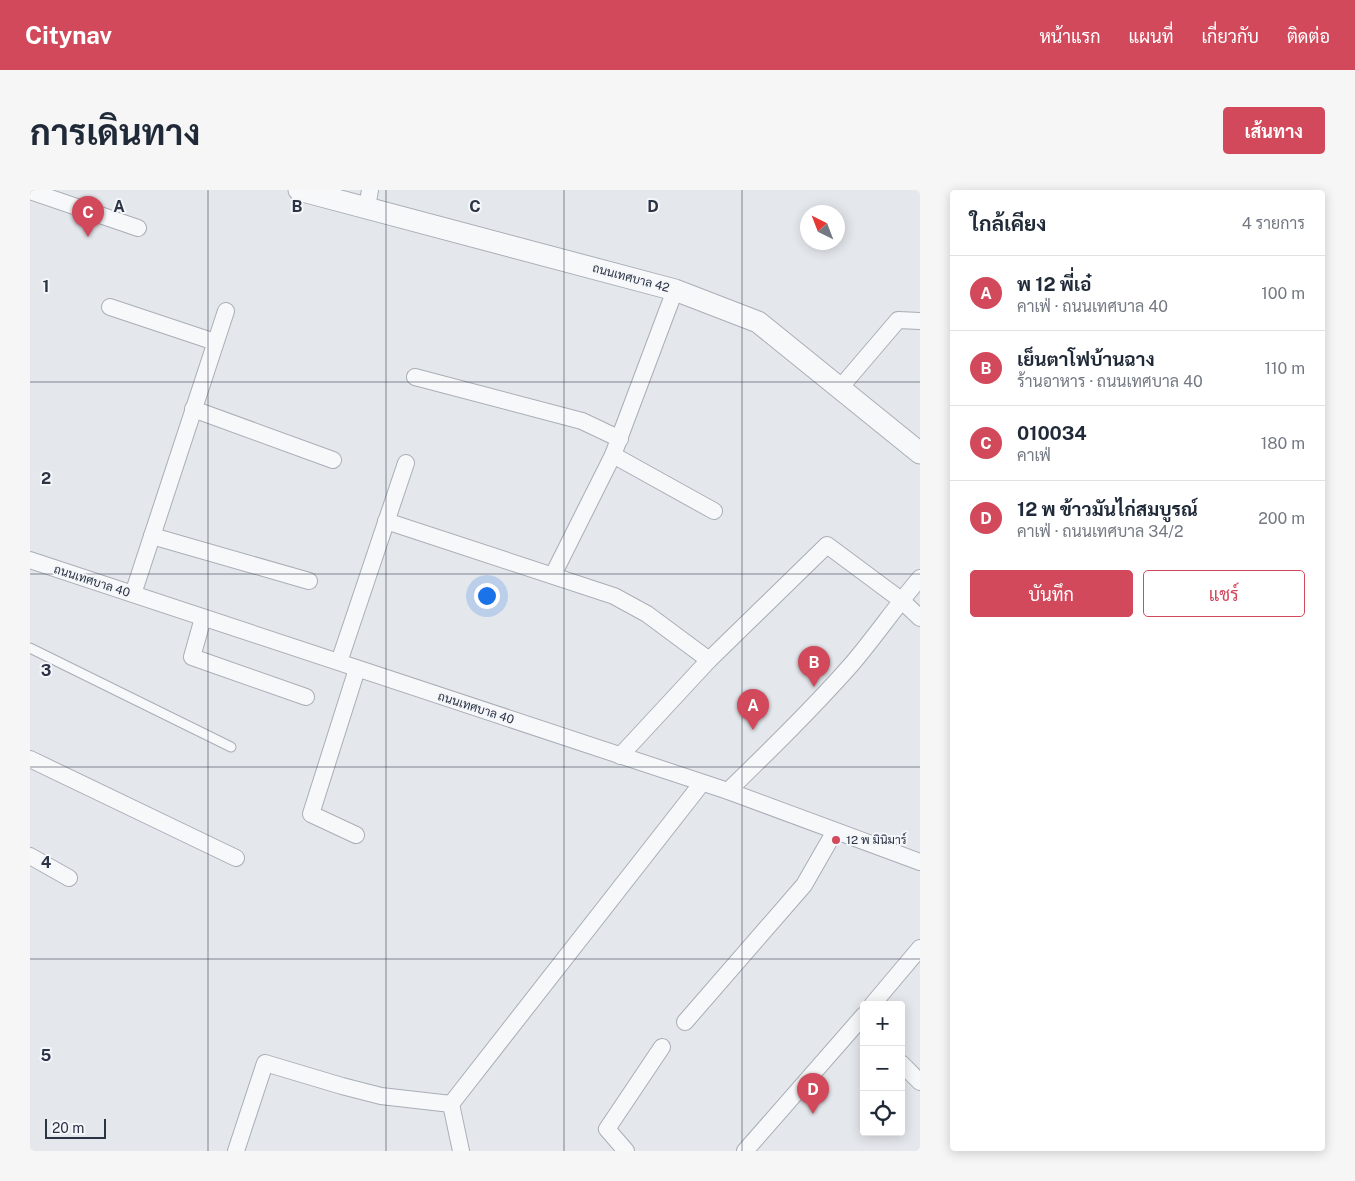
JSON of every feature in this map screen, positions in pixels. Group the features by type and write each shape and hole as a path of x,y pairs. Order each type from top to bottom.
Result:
{"street":[{"name":"ถนนเทศบาล 42","path":"299,190 369,199 675,290 758,322 920,453"},
{"path":"30,191 138,228"},
{"path":"553,576 614,455 675,290"},
{"path":"110,306 215,342"},
{"path":"133,594 226,311"},
{"path":"840,388 898,320 920,321"},
{"path":"415,377 582,421 620,439"},
{"path":"193,408 332,460"},
{"path":"614,455 714,511"},
{"path":"339,662 406,463"},
{"path":"386,521 614,596 647,614 709,660"},
{"path":"152,536 309,581"},
{"path":"620,756 709,660 827,545 901,600 920,618"},
{"name":"ถนนเทศบาล 40","path":"30,560 728,791 920,862"},
{"path":"728,791 817,703 853,663 920,578"},
{"path":"203,618 192,657 306,697"},
{"path":"356,835 311,814 357,668"},
{"path":"30,759 236,858"},
{"path":"451,1104 702,783"},
{"path":"685,1022 804,885 835,831"},
{"path":"30,856 69,878"},
{"path":"875,1001 920,948"},
{"path":"745,1151 860,1022"},
{"path":"626,1151 607,1129 662,1047"},
{"path":"236,1151 265,1063 381,1096 451,1104"},
{"path":"905,1067 920,1082"},
{"path":"451,1104 461,1151"}],"lane":[{"path":"30,648 231,747"}],"place":[{"name":"010034","path":"88,237"},
{"name":"เย็นตาโฟบ้านฉาง","path":"814,687"},
{"name":"พ 12 พี่เอ๋","path":"753,730"},
{"name":"12 พ มินิมาร์","path":"836,840"},
{"name":"12 พ ข้าวมันไก่สมบูรณ์","path":"813,1114"}]}
